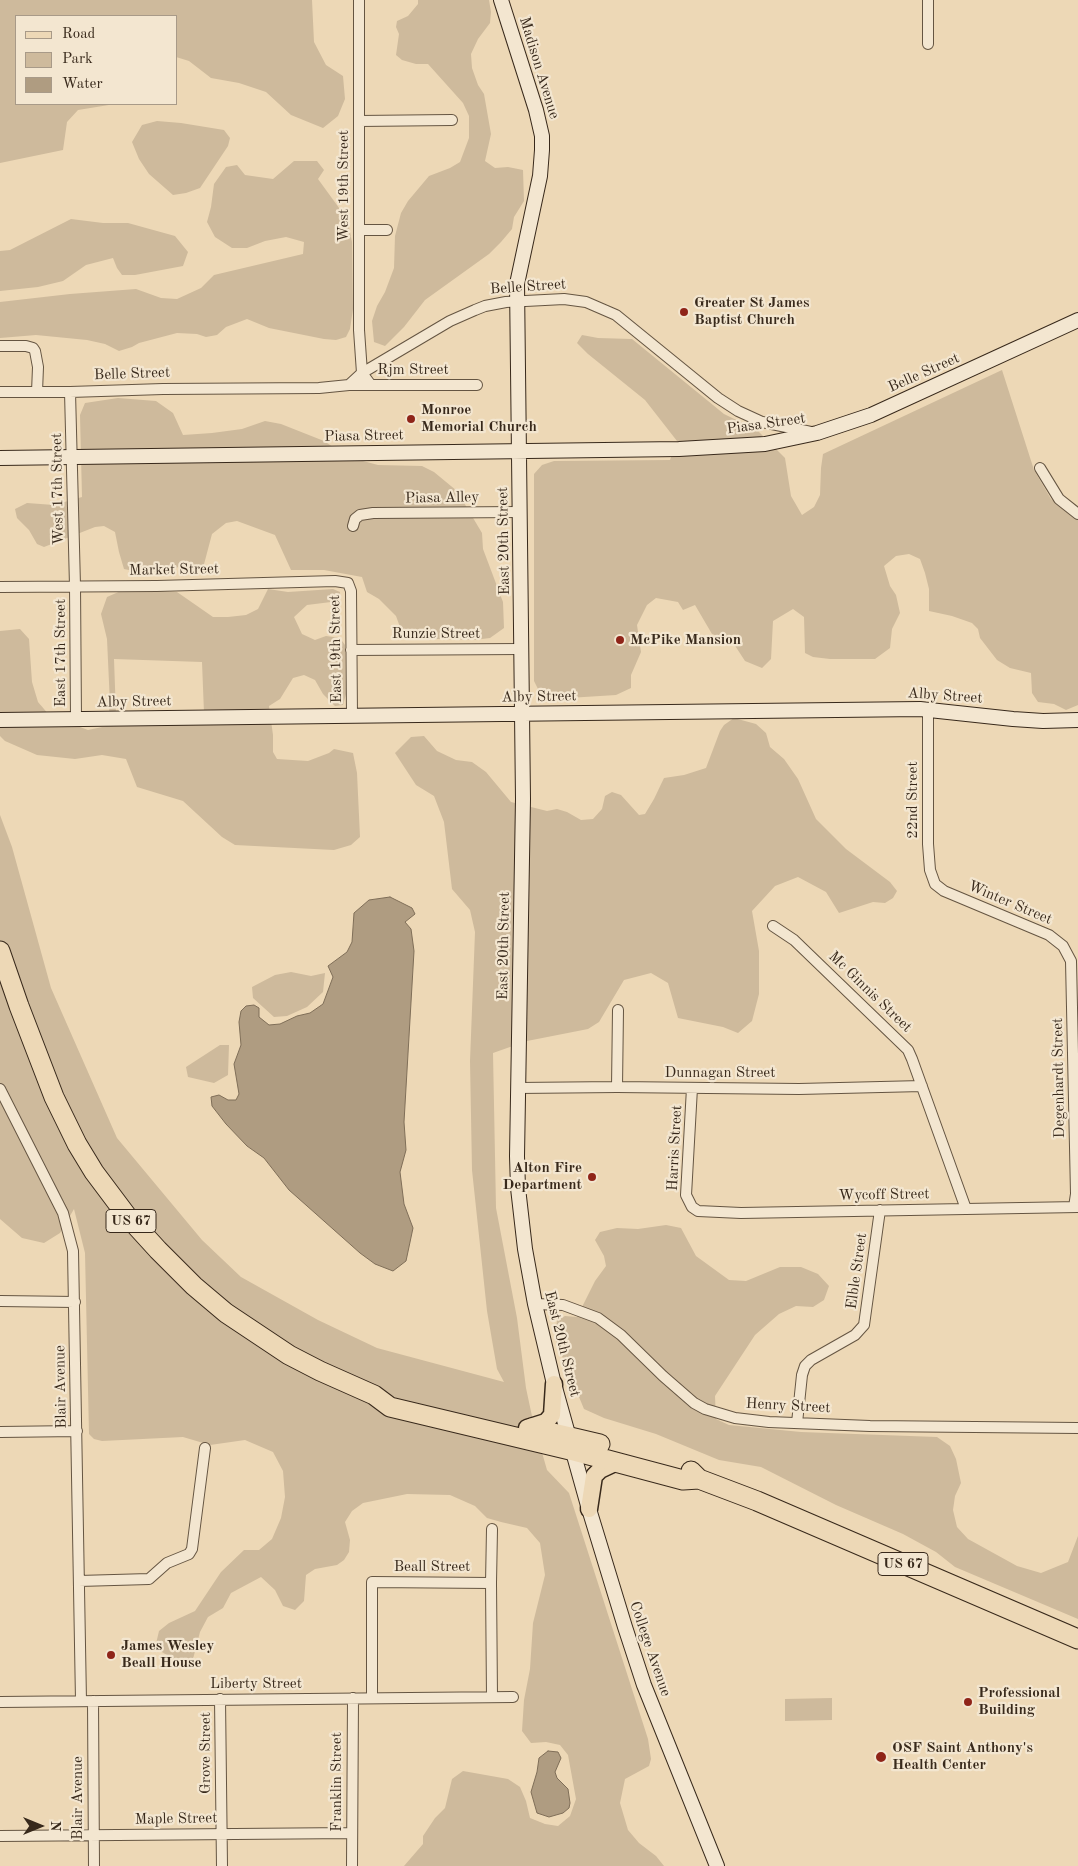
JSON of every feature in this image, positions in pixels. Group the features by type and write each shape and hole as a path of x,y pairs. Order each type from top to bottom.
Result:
{"highway":[{"name":"US 67","path":"0,951 35,1050 62,1115 94,1172 127,1216 158,1250 194,1286 257,1336 304,1364 374,1395 390,1406 687,1468 700,1479 757,1500 1078,1638"},
{"name":"US 67","path":"374,1395 391,1397 527,1428 572,1443 617,1462 683,1480 700,1479"}],"main road":[{"path":"527,1428 546,1422 552,1416 554,1384"},
{"path":"589,1509 594,1476 600,1470 617,1462"}],"street":[{"name":"West 19th Street","path":"359,0 359,330 362,373"},
{"name":"Madison Avenue","path":"501,0 540,123 542,150 540,176 516,284 518,302"},
{"path":"928,0 928,44"},
{"path":"359,121 452,120"},
{"path":"359,230 387,230"},
{"name":"Belle Street","path":"0,392 318,388 350,385 362,373 450,322 475,310 496,303 564,299 596,305 616,315 718,398 738,411 762,422 817,433 871,415 1078,320"},
{"name":"East 20th Street","path":"518,302 523,714 518,1188 524,1250 535,1304 554,1384 572,1443"},
{"path":"0,346 26,346 33,348 38,367 37,392"},
{"path":"362,373 371,385"},
{"name":"Rjm Street","path":"350,385 477,385"},
{"name":"West 17th Street","path":"70,392 75,586"},
{"name":"Piasa Street","path":"0,458 679,449 776,442 817,433"},
{"path":"1040,468 1059,499 1078,514"},
{"name":"Piasa Alley","path":"353,526 355,519 373,512 395,514 520,512"},
{"name":"Market Street","path":"0,587 158,586 335,581 348,583"},
{"name":"East 19th Street","path":"348,583 351,591 352,716"},
{"name":"East 17th Street","path":"75,586 76,719"},
{"name":"Runzie Street","path":"351,650 521,649"},
{"name":"Alby Street","path":"0,720 928,709 1013,719 1078,720"},
{"name":"22nd Street","path":"928,709 928,844 930,870 935,884 940,888"},
{"name":"Winter Street","path":"940,888 1040,930 1055,939 1066,949"},
{"name":"Mc Ginnis Street","path":"773,926 794,940 902,1043 912,1059 966,1209"},
{"name":"Degenhardt Street","path":"1066,949 1072,974 1076,1207"},
{"path":"617,1087 618,1010"},
{"name":"Dunnagan Street","path":"518,1088 799,1089 922,1086"},
{"name":"Harris Street","path":"692,1088 686,1195 692,1207"},
{"name":"Blair Avenue","path":"0,1089 63,1213 73,1251 81,1701"},
{"name":"Wycoff Street","path":"692,1207 705,1212 741,1213 1076,1207"},
{"name":"Elble Street","path":"797,1423 802,1375 805,1366 811,1360 855,1335 864,1325 880,1210"},
{"path":"0,1301 75,1302"},
{"name":"Henry Street","path":"535,1304 563,1305 583,1311 606,1322 683,1394 705,1409 745,1420 943,1428 1078,1428"},
{"path":"0,1432 76,1431"},
{"name":"College Avenue","path":"572,1443 589,1509 644,1685 717,1866"},
{"path":"79,1581 149,1579 167,1563 189,1554 192,1549 205,1448"},
{"path":"492,1529 492,1697"},
{"name":"Beall Street","path":"372,1698 372,1582 491,1583"},
{"name":"Franklin Street","path":"352,1866 353,1698"},
{"name":"Liberty Street","path":"0,1702 513,1698"},
{"name":"Grove Street","path":"220,1699 222,1866"},
{"name":"Blair Avenue","path":"93,1701 94,1866"},
{"name":"Maple Street","path":"0,1836 352,1833"}],"green space":[{"path":"0,0 312,0 314,42 326,65 343,76 345,99 338,116 323,128 291,115 266,92 239,83 211,78 189,61 178,58 178,15 15,15 15,105 109,105 78,110 67,122 63,150 0,163"},
{"path":"418,0 489,0 490,23 478,39 471,54 472,68 478,85 484,94 491,134 485,161 495,168 508,167 523,170 524,201 514,217 512,229 501,242 489,254 425,300 404,327 385,346 374,342 372,321 394,268 395,236 401,213 408,201 429,176 460,162 469,138 469,116 463,103 428,64 416,64 402,60 396,55 399,34 396,27 397,21 408,16 418,4"},
{"path":"157,121 224,130 230,138 228,146 200,188 173,195 149,174 139,159 132,142 142,125"},
{"path":"294,161 317,161 324,170 318,179 348,222 352,242 353,309 350,329 346,337 336,340 324,339 269,328 247,319 226,327 217,335 206,337 197,334 177,333 139,343 119,351 105,344 87,340 36,335 0,338 0,302 136,289 161,298 177,299 201,288 214,275 303,254 304,242 286,237 265,241 247,248 232,248 215,237 207,222 214,184 226,167 237,165 245,175 273,179"},
{"path":"71,219 103,223 128,223 175,236 188,252 183,266 135,275 122,275 113,258 86,265 63,281 38,287 0,291 0,251 10,250"},
{"path":"582,335 598,338 632,339 724,414 757,430 785,458 791,496 802,515 814,507 820,495 823,454 1002,370 1034,470 1051,499 1078,519 1078,705 1066,710 1054,704 1038,702 1032,693 1031,673 1010,668 997,660 980,638 978,629 972,623 929,611 929,589 925,573 920,559 909,554 896,556 884,566 890,586 896,595 900,613 892,629 890,648 875,659 830,659 813,657 805,653 804,617 793,609 773,621 771,659 762,668 745,661 732,641 712,634 695,605 683,610 678,602 656,598 647,605 637,625 641,652 631,675 631,688 616,695 568,698 542,697 534,681 534,474 542,465 554,461 670,460 677,441 645,400 577,343"},
{"path":"118,398 156,401 173,413 183,435 242,429 265,421 281,424 324,441 348,457 378,465 422,466 434,472 457,491 482,533 483,549 503,602 504,628 490,638 474,640 404,638 396,616 379,599 367,592 362,577 324,570 291,570 275,535 237,521 226,523 212,534 203,568 198,571 179,566 171,573 159,576 124,569 115,532 104,526 95,527 44,547 37,544 29,530 17,518 15,509 27,503 54,505 82,497 80,415 85,403"},
{"path":"268,589 288,592 333,589 340,592 339,601 307,605 294,617 302,634 315,640 326,636 340,638 345,645 346,694 343,705 335,706 323,694 315,680 304,675 293,678 280,699 269,706 273,752 277,759 308,761 329,753 334,749 353,753 357,773 360,837 351,845 334,850 235,845 222,837 183,801 137,787 126,759 102,755 75,759 37,755 5,741 0,736 0,631 20,629 29,639 32,682 38,702 50,716 88,730 107,726 110,704 107,639 101,614 107,597 123,590 177,592 213,617 246,615 258,609","holes":["114,659 202,662 204,713 116,715"]},
{"path":"734,718 756,724 766,733 770,747 784,759 798,779 816,819 846,849 890,882 897,891 893,898 885,903 873,902 839,913 826,892 798,877 775,886 752,911 759,951 759,994 752,1021 738,1033 723,1027 678,1018 668,983 651,973 624,980 599,1022 588,1029 527,1041 493,1053 496,1208 517,1318 526,1388 547,1470 569,1493 648,1739 651,1759 649,1766 625,1779 620,1803 628,1830 664,1866 404,1866 423,1844 423,1836 435,1818 445,1808 452,1779 463,1771 508,1779 520,1787 530,1818 545,1824 558,1826 570,1816 576,1799 568,1755 560,1745 546,1742 531,1743 522,1731 524,1700 530,1669 533,1623 545,1575 540,1543 527,1528 487,1518 475,1506 450,1495 407,1494 363,1503 352,1511 345,1522 350,1540 349,1552 344,1560 337,1565 315,1569 306,1575 304,1601 295,1610 283,1606 275,1590 261,1577 231,1593 223,1608 208,1617 200,1632 193,1659 183,1668 173,1668 167,1655 155,1648 159,1631 169,1623 195,1611 221,1572 244,1550 259,1550 272,1539 281,1518 285,1497 283,1471 273,1452 245,1440 210,1445 183,1437 102,1441 94,1439 89,1434 85,1253 74,1209 60,1233 44,1243 22,1238 0,1219 0,815 12,847 51,988 117,1138 202,1240 241,1277 318,1320 377,1348 504,1382 497,1369 487,1311 472,1170 470,1061 475,932 470,910 452,889 444,822 434,796 416,785 395,753 411,737 424,736 437,751 456,760 472,762 486,772 511,802 547,811 557,809 581,820 593,819 602,809 605,796 612,792 621,795 639,815 645,814 664,778 684,775 706,768 720,731 724,725"},
{"path":"291,972 311,976 325,973 323,992 307,1007 287,1016 274,1017 253,998 252,987 275,975"},
{"path":"220,1045 229,1045 228,1075 214,1083 188,1077 186,1067"},
{"path":"666,1225 681,1228 696,1256 729,1280 746,1281 780,1267 801,1267 818,1274 829,1286 824,1300 813,1307 796,1306 779,1314 755,1335 715,1396 716,1419 729,1425 801,1432 937,1437 950,1446 956,1459 961,1483 955,1496 953,1510 957,1527 968,1539 1017,1566 1041,1573 1068,1562 1078,1536 1078,1619 955,1567 936,1552 903,1534 836,1505 761,1467 719,1460 656,1434 604,1418 584,1409 555,1339 557,1320 565,1316 577,1317 595,1281 606,1266 604,1256 595,1240 600,1232 617,1228 638,1229"},
{"path":"832,1698 832,1720 785,1721 785,1699"}],"water":[{"path":"390,897 412,908 415,914 405,922 411,929 414,951 404,1122 406,1150 400,1172 404,1204 413,1228 406,1261 393,1271 375,1264 360,1253 289,1190 264,1158 247,1146 226,1124 212,1106 211,1097 219,1095 228,1100 236,1100 239,1094 234,1064 241,1045 239,1022 241,1011 246,1006 254,1005 259,1008 259,1017 269,1025 280,1024 297,1016 310,1013 323,1004 333,977 328,966 347,952 352,942 354,913 369,900"},
{"path":"548,1751 558,1752 561,1758 555,1772 557,1778 568,1789 570,1803 569,1808 563,1813 549,1817 537,1813 531,1792 539,1758"}],"place":[{"name":"Greater St James Baptist Church","path":"684,312"},
{"name":"Monroe Memorial Church","path":"411,419"},
{"name":"McPike Mansion","path":"620,640"},
{"name":"Alton Fire Department","path":"592,1177"},
{"name":"James Wesley Beall House","path":"111,1655"},
{"name":"Professional Building","path":"968,1702"},
{"name":"OSF Saint Anthony's Health Center","path":"881,1757"}]}
